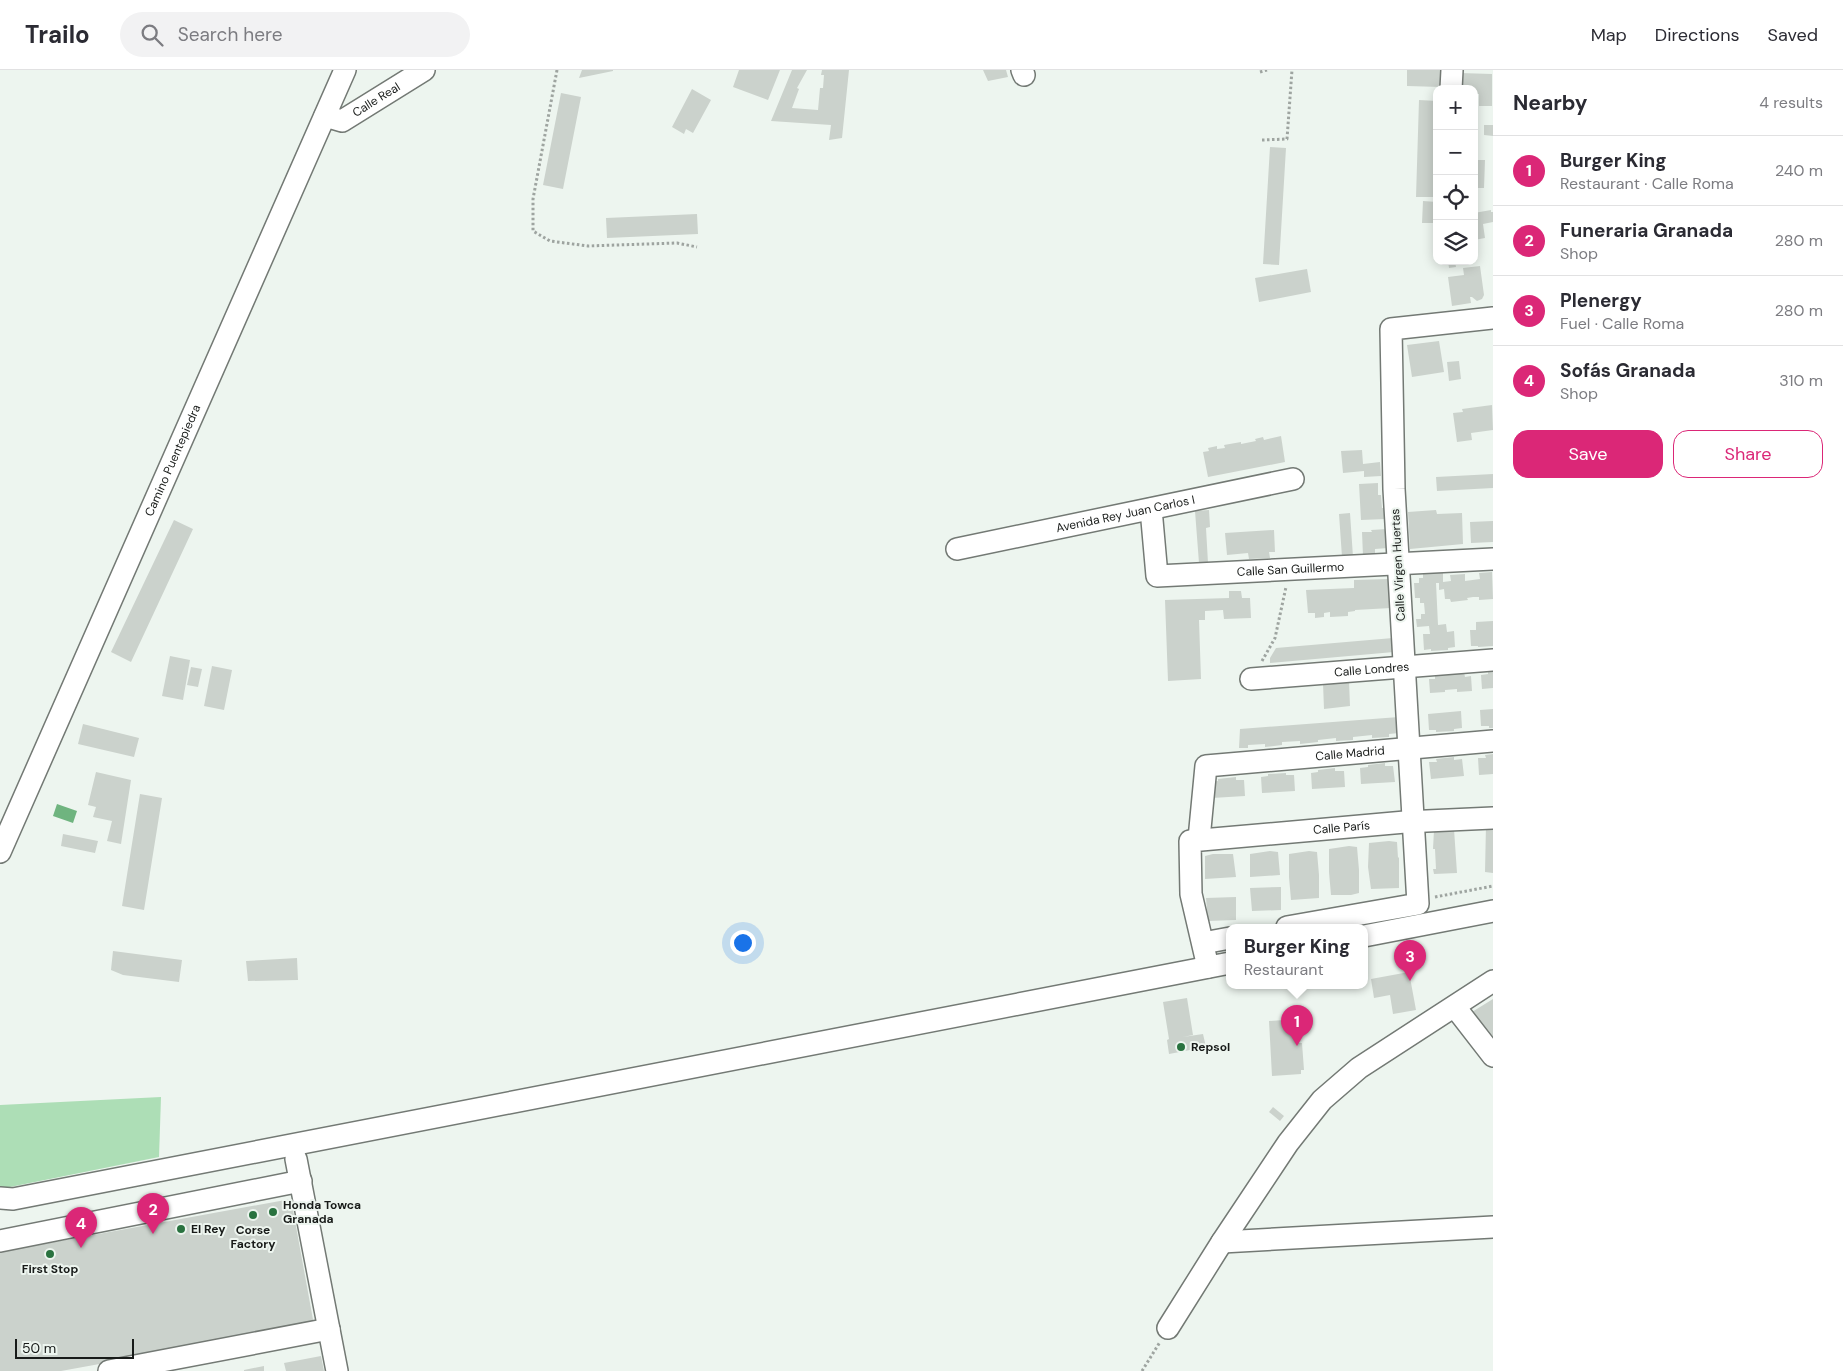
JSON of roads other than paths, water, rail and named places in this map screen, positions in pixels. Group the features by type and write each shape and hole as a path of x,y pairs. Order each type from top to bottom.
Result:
{"street":[{"name":"Camino Puentepiedra","path":"0,852 345,70"},
{"name":"Calle Real","path":"325,116 342,121 424,70"},
{"path":"1451,85 1452,70"},
{"name":"Calle Virgen Huertas","path":"1303,924 1418,902 1394,490 1391,329 1493,318"},
{"name":"Avenida Rey Juan Carlos I","path":"957,549 1293,479"},
{"name":"Calle San Guillermo","path":"1151,509 1157,576 1493,559"},
{"name":"Calle Londres","path":"1251,679 1493,660"},
{"name":"Calle Madrid","path":"1195,840 1206,766 1493,740"},
{"name":"Calle París","path":"1195,840 1413,822 1493,818"},
{"path":"1195,840 1191,894 1208,967"},
{"path":"1368,935 1492,912"},
{"path":"1203,943 1226,939"},
{"path":"4,1201 1226,963"},
{"path":"1168,1328 1288,1143 1322,1100 1359,1068 1493,981"},
{"path":"1455,1007 1493,1056"},
{"path":"296,1159 337,1371"},
{"path":"0,1241 301,1182"},
{"path":"1222,1242 1493,1227"},
{"path":"109,1371 331,1336"},
{"path":"184,1371 331,1336"}],"place":[{"name":"Plenergy","path":"1410,981"},
{"name":"Burger King","path":"1297,1046"},
{"name":"Repsol","path":"1181,1047"},
{"name":"Honda Towca Granada","path":"273,1212"},
{"name":"Corse Factory","path":"253,1215"},
{"name":"El Rey","path":"181,1229"},
{"name":"Funeraria Granada","path":"153,1234"},
{"name":"Sofás Granada","path":"81,1248"},
{"name":"First Stop","path":"50,1254"}]}
